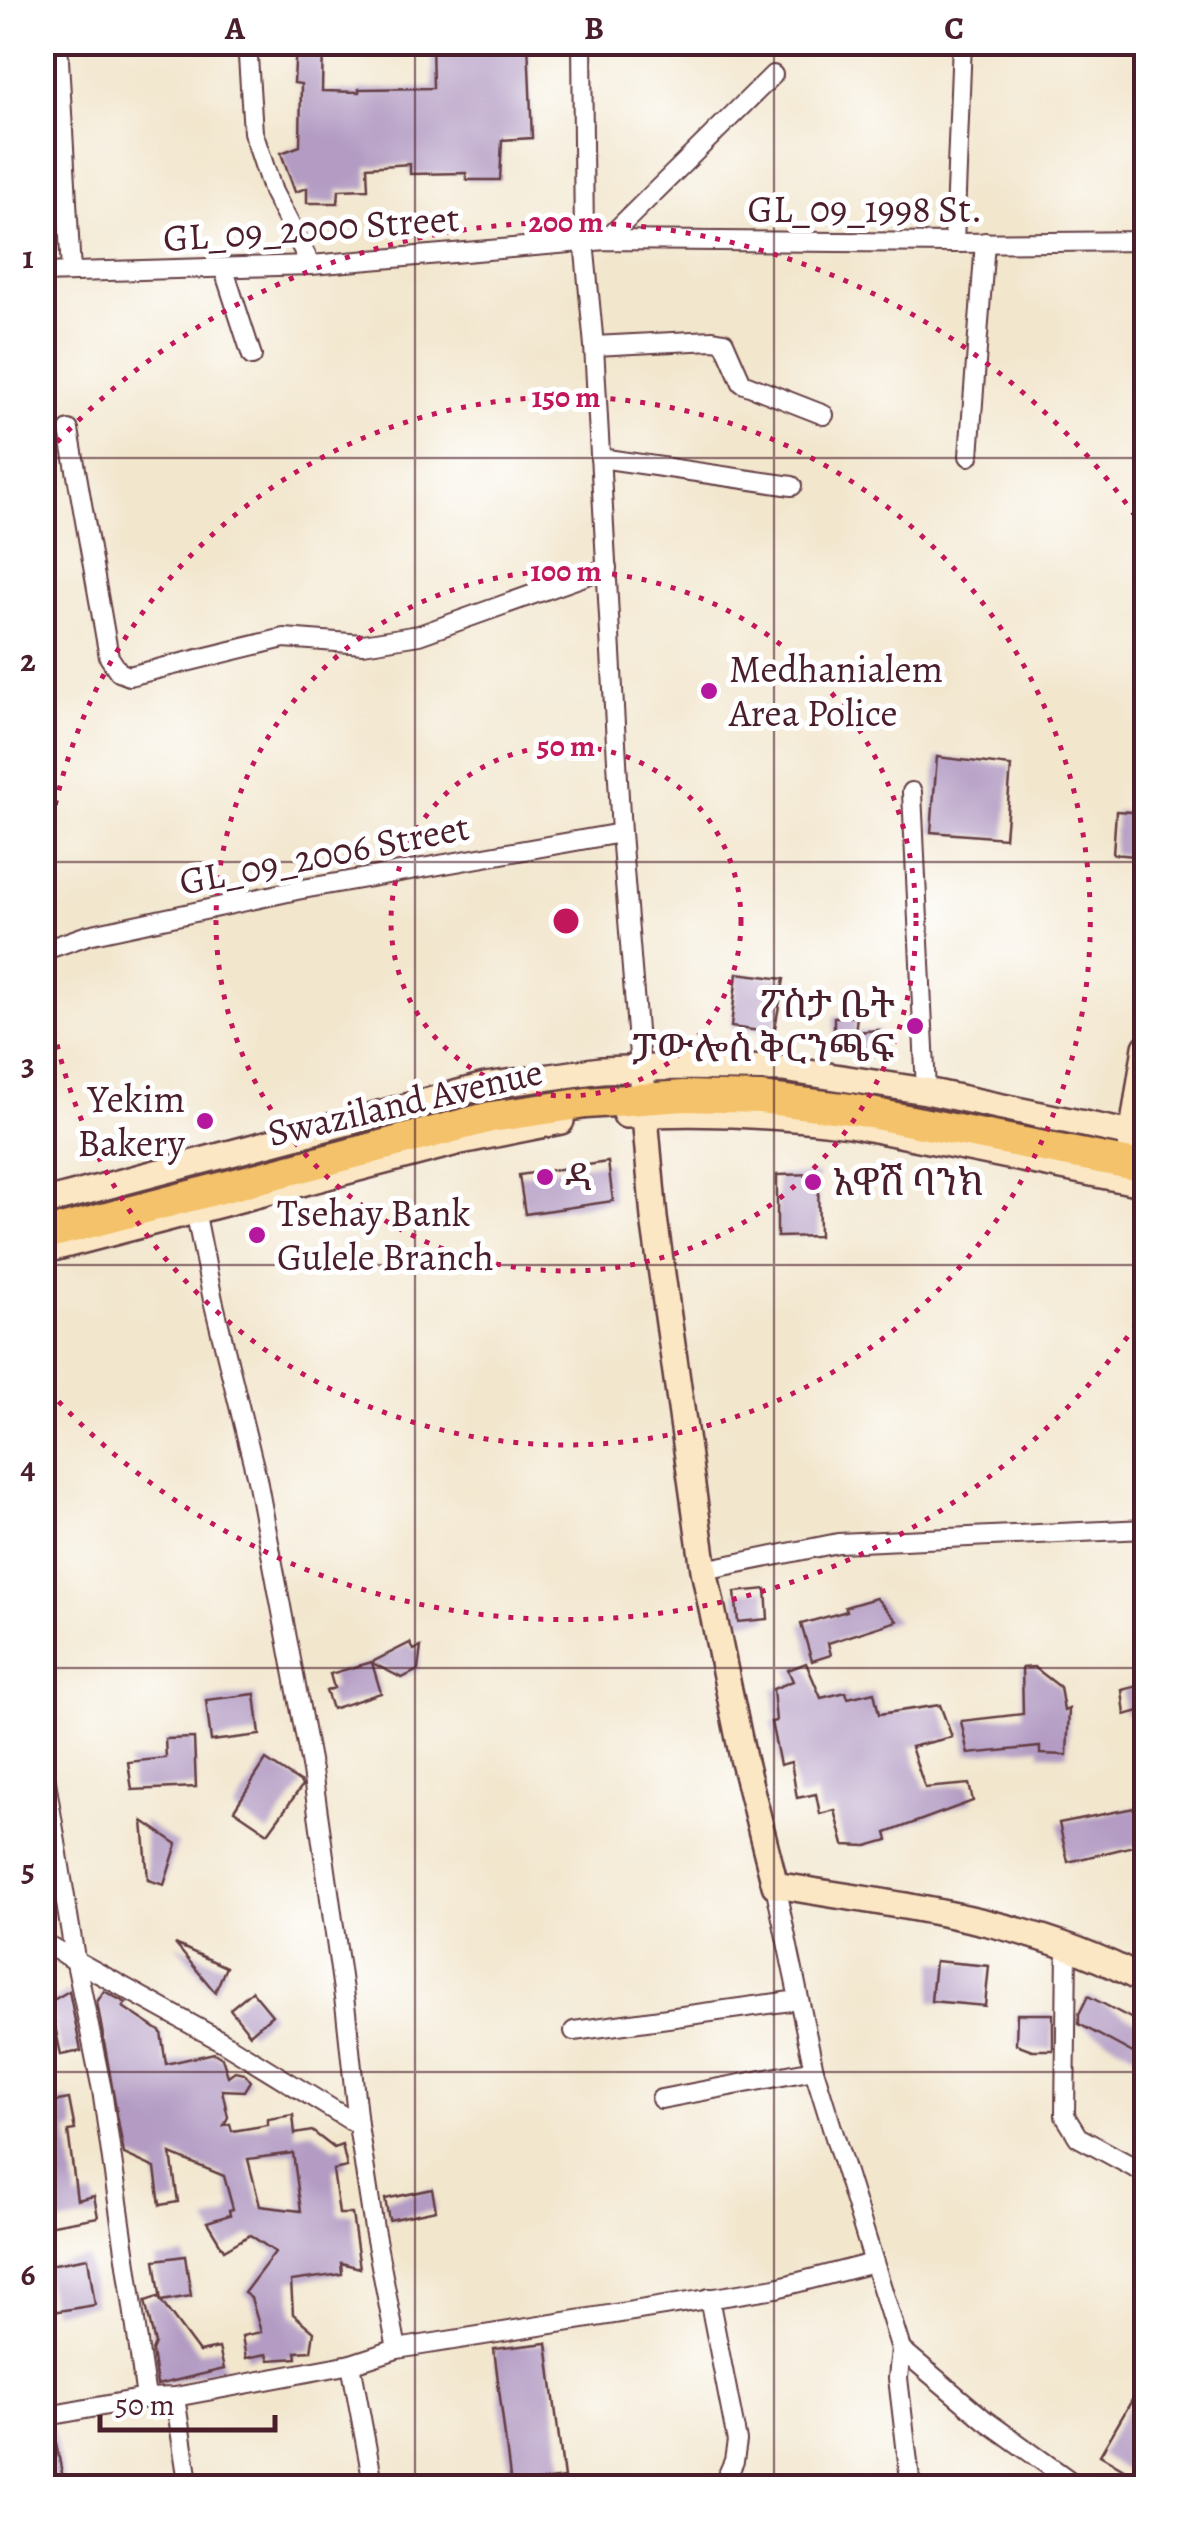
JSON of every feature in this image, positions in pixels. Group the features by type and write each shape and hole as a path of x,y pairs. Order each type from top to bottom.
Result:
{"main road":[{"path":"42,1251 510,1130 559,1121 641,1091 783,1069 926,1091 1138,1158 1146,1047"},
{"name":"Swaziland Avenue","path":"44,1202 506,1100 755,1084 813,1090 1138,1158"},
{"path":"641,1091 704,1570 743,1758 775,1885 975,1920 1103,1960 1146,1982"},
{"name":"Swaziland Avenue","path":"42,1235 491,1117 641,1091"}],"street":[{"path":"58,42 70,272"},
{"path":"246,42 253,132 273,192 311,265"},
{"path":"582,42 584,241 594,346 620,833 641,1091"},
{"path":"954,244 962,42"},
{"path":"606,240 774,75"},
{"name":"GL_09_2000 Street","path":"42,273 311,265 584,241"},
{"name":"GL_09_1998 St.","path":"584,241 1146,241"},
{"path":"969,456 986,242"},
{"path":"224,270 252,356"},
{"path":"594,346 724,342 742,382 824,416"},
{"path":"69,430 109,657 118,672 129,676 284,638 363,644 419,635 606,568"},
{"path":"600,458 792,486"},
{"path":"912,792 926,1091"},
{"name":"GL_09_2006 Street","path":"42,951 88,935 297,890 620,833"},
{"path":"196,1210 213,1300 258,1479 312,1770 358,2125 397,2349"},
{"path":"704,1570 838,1543 1146,1529"},
{"path":"42,1757 75,1958 102,2090 146,2398"},
{"path":"775,1885 814,2070 901,2348 898,2378 911,2488"},
{"path":"42,1942 358,2125"},
{"path":"1066,1948 1065,2116 1078,2137 1146,2174"},
{"path":"574,2031 798,2000"},
{"path":"661,2099 814,2070"},
{"path":"42,2416 146,2398 175,2397 352,2364 397,2349 792,2284 873,2264"},
{"path":"709,2298 736,2441 734,2461 722,2488"},
{"path":"901,2348 986,2420 1080,2488"},
{"path":"352,2364 374,2488"},
{"path":"175,2397 190,2488"}],"building":[{"path":"296,42 323,42 322,91 359,92 433,88 432,42 528,42 532,138 502,140 500,180 467,180 466,173 410,174 410,164 367,167 368,189 339,190 338,203 307,203 307,188 295,192 281,153 300,146 301,84 294,83"},
{"path":"937,757 1011,766 1005,838 931,832"},
{"path":"1116,811 1146,813 1146,857 1113,854"},
{"path":"737,973 784,979 774,1033 731,1027"},
{"path":"857,1016 854,1041 834,1041 834,1017"},
{"path":"879,1030 876,1055 857,1056 857,1032"},
{"path":"608,1162 613,1201 525,1214 519,1175"},
{"path":"818,1174 819,1236 777,1237 777,1175"},
{"path":"766,1589 768,1619 738,1622 735,1592"},
{"path":"876,1598 897,1621 828,1643 831,1655 812,1661 801,1624"},
{"path":"410,1643 414,1650 421,1647 418,1670 402,1678 372,1663 381,1693 332,1709 326,1691 334,1688 330,1674 372,1662"},
{"path":"806,1663 821,1698 846,1692 848,1698 874,1692 879,1714 940,1705 952,1737 911,1747 925,1788 969,1784 973,1801 886,1833 888,1840 867,1846 844,1845 835,1810 820,1814 816,1794 797,1798 791,1762 780,1765 771,1722 776,1721 773,1689 793,1681 788,1670"},
{"path":"1034,1667 1060,1687 1064,1711 1069,1709 1067,1755 1040,1754 1040,1747 968,1754 961,1721 1023,1714 1022,1668"},
{"path":"1146,1684 1146,1709 1125,1715 1122,1690"},
{"path":"255,1694 260,1735 211,1741 206,1700"},
{"path":"194,1738 196,1787 132,1790 128,1762 166,1758 165,1739"},
{"path":"266,1760 302,1786 268,1833 234,1810"},
{"path":"1144,1806 1146,1843 1068,1862 1059,1823"},
{"path":"143,1821 177,1844 164,1885 148,1880"},
{"path":"175,1944 226,1967 215,1992"},
{"path":"935,1961 989,1966 985,2006 931,2001"},
{"path":"69,1991 81,2051 61,2055 50,2002"},
{"path":"104,1991 126,2003 123,2007 161,2032 166,2064 214,2053 222,2058 228,2076 235,2071 244,2073 250,2081 244,2091 222,2090 228,2117 224,2125 230,2124 232,2131 268,2125 268,2119 293,2115 295,2134 312,2131 334,2148 342,2145 347,2167 333,2170 339,2214 352,2214 360,2268 341,2263 342,2274 291,2281 293,2314 314,2332 311,2351 296,2352 297,2358 269,2360 267,2354 246,2358 242,2336 261,2332 251,2298 244,2293 275,2252 250,2235 224,2250 207,2222 230,2215 229,2210 233,2209 224,2176 171,2154 178,2202 160,2205 155,2168 124,2154 97,2002","holes":["293,2153 301,2211 260,2206 248,2159"]},
{"path":"252,1991 272,2015 250,2034 230,2009"},
{"path":"1088,1996 1146,2026 1146,2060 1079,2024 1079,2014"},
{"path":"1017,2014 1053,2014 1053,2050 1032,2050 1016,2044"},
{"path":"69,2099 75,2130 68,2131 77,2200 94,2196 98,2217 42,2227 42,2104"},
{"path":"432,2189 436,2210 389,2220 385,2199"},
{"path":"185,2256 191,2296 161,2301 155,2260"},
{"path":"88,2258 95,2305 52,2312 44,2266"},
{"path":"158,2297 199,2352 219,2348 224,2369 157,2385 152,2351 155,2344 145,2301"},
{"path":"547,2343 564,2478 511,2485 494,2349"},
{"path":"1146,2376 1146,2482 1100,2455"},
{"path":"53,2428 65,2488 42,2488 42,2429"}],"place":[{"name":"Medhanialem Area Police","path":"709,691"},
{"name":"ፖስታ ቤት ፓውሎስ ቅርንጫፍ","path":"915,1026"},
{"name":"Yekim Bakery","path":"205,1121"},
{"name":"ዳ","path":"545,1177"},
{"name":"አዋሽ ባንክ","path":"813,1182"},
{"name":"Tsehay Bank Gulele Branch","path":"257,1235"}]}
